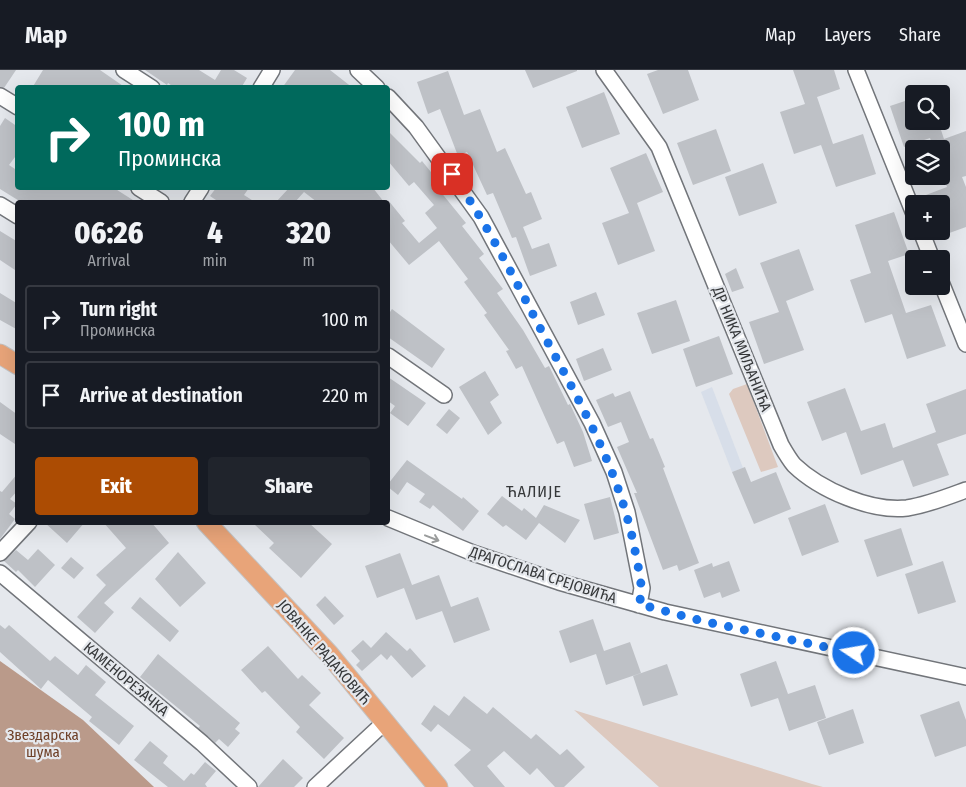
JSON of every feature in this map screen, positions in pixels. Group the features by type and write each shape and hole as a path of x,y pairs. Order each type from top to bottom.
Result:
{"main road":[{"path":"0,354 15,363"},
{"name":"ЈОВАНКЕ РАДАКОВИЋ","path":"209,525 329,654 438,787"}],"street":[{"path":"124,70 147,85"},
{"path":"263,85 272,70"},
{"path":"358,70 374,85"},
{"name":"ДР НИКА МИЉАНИЋА","path":"604,70 660,147 782,445 793,464 828,488 873,507 908,508 966,490"},
{"path":"856,70 906,195"},
{"path":"0,96 15,105"},
{"path":"390,99 416,127 481,217 592,424 611,465 627,512 642,588 639,604"},
{"path":"141,190 158,200"},
{"path":"0,204 15,214"},
{"path":"946,295 966,344"},
{"path":"390,357 444,395"},
{"name":"ДРАГОСЛАВА СРЕЈОВИЋА","path":"390,519 473,553 639,604 702,621 966,677"},
{"path":"0,553 26,525"},
{"name":"КАМЕНОРЕЗАЧКА","path":"0,573 202,743 249,787"},
{"path":"314,787 385,722"}],"shaded area":[{"path":"747,384 778,467 761,472 729,394 733,389"},
{"path":"712,387 743,468 732,472 701,392"},
{"path":"574,710 812,784 823,787 659,787"}],"green space":[{"name":"Звездарска шума","path":"0,661 83,720 154,787 0,787"}],"building":[{"path":"0,70 16,70 4,88 0,87"},
{"path":"43,70 100,70 122,85 34,85"},
{"path":"145,70 199,70 215,80 221,70 234,70 247,78 243,85 171,85 168,83 167,85"},
{"path":"295,70 330,70 349,85 284,85"},
{"path":"525,70 577,70 577,71 533,88"},
{"path":"658,70 688,70 699,100 663,114 647,74"},
{"path":"793,70 834,70 840,89 817,97 833,144 863,134 876,174 836,187 821,145 794,154 780,112 805,104"},
{"path":"448,71 464,115 480,109 497,152 505,148 526,194 531,192 542,219 523,227 532,249 549,243 557,266 530,276 516,237 512,238 493,193 487,195 467,152 458,156 440,109 428,114 417,82"},
{"path":"604,92 620,134 582,148 566,107"},
{"path":"905,101 905,130 941,130 944,139 966,131 966,176 962,177 966,187 966,227 950,233 950,195 926,195 950,185 950,140 931,140 930,138 924,140 905,140 904,147 890,106"},
{"path":"5,118 15,125 15,157 9,165 15,169 15,190 117,190 133,200 18,200 0,189 0,126"},
{"path":"716,129 731,171 693,185 677,143"},
{"path":"390,133 420,163 422,161 435,177 431,180 466,223 462,226 484,254 479,258 503,289 497,293 523,330 545,368 549,366 568,405 570,404 583,432 592,461 574,467 564,441 557,444 522,366 516,369 506,351 509,350 484,315 487,313 464,282 468,279 439,241 409,265 390,242 390,202 405,221 402,223 419,243 437,228 425,213 434,205 414,182 409,186 390,163"},
{"path":"646,153 663,192 637,203 655,251 618,265 602,223 629,213 610,168"},
{"path":"763,163 777,203 739,216 725,177"},
{"path":"214,190 248,190 244,195 252,200 216,200 210,196"},
{"path":"287,190 375,190 382,200 314,200 304,192 297,200 278,200"},
{"path":"894,212 908,250 905,250 905,255 888,261 906,313 931,305 946,346 907,359 892,314 865,323 850,280 871,273 855,225"},
{"path":"0,231 15,240 15,270 0,260"},
{"path":"799,249 814,290 786,301 804,350 764,364 749,322 779,312 760,263"},
{"path":"736,268 744,288 732,292 725,274"},
{"path":"596,292 605,315 578,325 570,302"},
{"path":"0,293 15,302 15,328 0,320"},
{"path":"676,300 690,341 652,354 637,313"},
{"path":"392,309 445,349 432,368 390,338 390,312"},
{"path":"719,336 733,374 696,387 683,349"},
{"path":"603,348 612,370 584,381 576,359"},
{"path":"485,371 499,395 490,402 502,423 488,435 459,387"},
{"path":"390,378 426,403 408,426 390,413 395,406 390,402"},
{"path":"845,388 861,431 885,423 893,448 936,432 926,404 966,389 966,434 937,444 949,475 913,487 903,460 861,475 846,432 822,441 807,402"},
{"path":"630,391 650,439 653,438 665,467 663,468 699,563 679,571 677,565 663,570 634,493 637,493 617,447 629,442 621,422 608,427 596,400 613,393 615,397"},
{"path":"0,402 15,413 15,444 0,434"},
{"path":"449,409 460,418 447,434 436,425"},
{"path":"407,460 462,499 463,497 479,511 463,531 433,505 430,509 419,502 425,494 407,482 398,495 390,489 390,481"},
{"path":"745,467 751,482 776,472 791,509 754,524 732,472"},
{"path":"15,477 15,493 10,499 15,503 15,506 9,514 15,519 0,539 0,491 2,492"},
{"path":"502,496 522,511 524,508 536,518 544,505 580,520 565,543 539,523 526,540 506,525 503,527 487,514"},
{"path":"610,497 619,533 594,540 584,504"},
{"path":"825,504 839,542 802,556 788,518"},
{"path":"47,525 82,525 67,543"},
{"path":"106,525 154,525 169,543 104,603 114,612 95,633 77,617 106,585 96,575 126,548"},
{"path":"255,525 311,525 332,544 301,578 269,548 274,543"},
{"path":"901,528 913,565 877,577 864,540"},
{"path":"38,549 55,565 35,587 18,570 16,572 4,561 16,550 28,560"},
{"path":"178,552 206,583 180,607 155,579"},
{"path":"400,553 412,585 377,598 365,566"},
{"path":"71,557 84,568 74,579 61,568"},
{"path":"729,561 740,591 722,598 720,592 704,598 694,570 712,563 713,567"},
{"path":"943,561 956,602 918,614 905,574"},
{"path":"439,575 451,607 478,597 490,630 454,643 442,611 416,620 404,588"},
{"path":"325,596 344,616 334,625 316,605"},
{"path":"140,597 179,631 170,642 131,608"},
{"path":"593,619 604,651 630,642 641,673 606,685 596,654 570,663 559,631"},
{"path":"0,625 5,629 9,625 50,661 55,656 78,675 86,665 106,682 95,695 134,726 119,745 89,721 92,717 48,680 41,689 0,652"},
{"path":"386,632 407,651 410,648 426,666 412,678 391,655 387,660 381,654 362,671 356,665 360,661 351,651 363,640 371,648"},
{"path":"268,646 298,679 302,675 321,693 309,705 344,738 324,759 296,732 300,727 265,691 262,693 241,670"},
{"path":"158,654 240,723 235,729 240,733 228,747 219,739 215,743 198,728 200,726 140,677"},
{"path":"776,661 788,694 815,685 826,718 789,731 778,698 751,707 740,674"},
{"path":"667,664 678,695 643,706 633,676"},
{"path":"464,696 487,714 493,707 531,739 536,734 560,755 567,749 585,767 564,787 555,787 537,768 530,775 504,751 487,766 505,787 474,787 454,765 471,750 438,724 431,732 421,724 434,705 449,716"},
{"path":"959,701 966,720 966,746 935,757 920,715"},
{"path":"853,709 864,743 829,755 817,722"},
{"path":"150,741 168,756 163,763 184,781 191,773 194,775 205,762 216,771 205,784 207,787 168,787 134,760"},
{"path":"283,759 303,778 294,787 258,787"}],"district":[{"name":"ЋАЛИЈЕ","path":"534,491"}],"route":[{"path":"452,174 481,217 592,424 614,472 627,512 633,539 642,588 639,604 702,621 854,653"}]}
